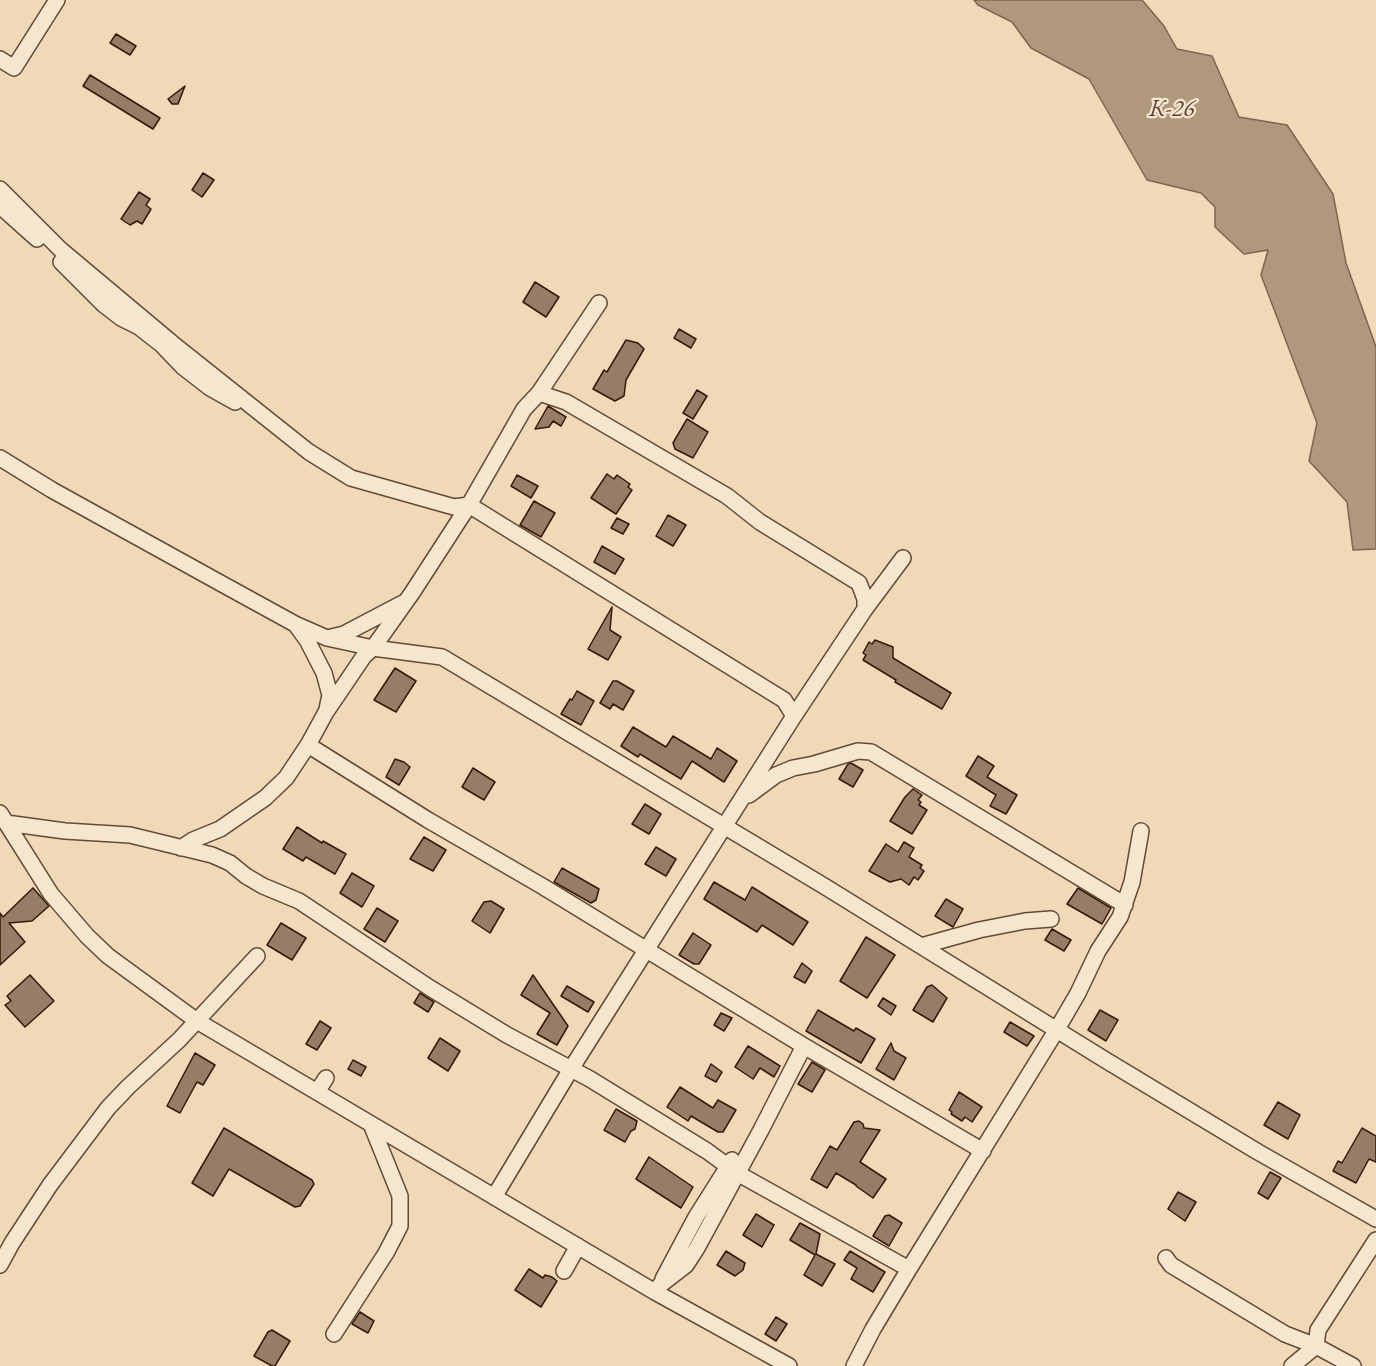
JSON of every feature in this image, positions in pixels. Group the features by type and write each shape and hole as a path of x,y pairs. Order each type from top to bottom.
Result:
{"street":[{"path":"0,59 14,68 57,0"},
{"path":"0,189 61,250 172,343 309,452 351,478 454,507 469,505 784,700 794,716"},
{"path":"0,206 69,269 103,304 162,345 183,367 210,388 258,411"},
{"path":"181,848 193,840 220,830 265,798 286,778 326,712 364,656 373,648 407,600 469,505 524,409 538,393 599,303"},
{"path":"538,393 566,402 727,496 760,522 859,583 865,600 865,609"},
{"path":"0,458 52,490 295,624 327,638 373,648 442,657 921,946 1056,1031 1258,1152 1376,1219"},
{"path":"494,1197 571,1069 794,716 865,609 903,558"},
{"path":"327,638 345,634 407,600"},
{"path":"295,624 307,640 324,673 330,695 326,712"},
{"path":"308,745 645,951 983,1151"},
{"path":"741,802 776,775 793,768 858,751 871,752 1125,905"},
{"path":"3,818 65,831 130,835 212,855 230,863 263,886 299,901 478,1018 571,1069 707,1151 732,1170 909,1269"},
{"path":"3,818 51,894 87,936 108,956 197,1021 578,1246 657,1288 789,1366"},
{"path":"854,1366 909,1269 1078,993 1098,951 1125,905 1132,882 1141,831"},
{"path":"921,946 979,930 1025,921 1051,920"},
{"path":"0,1265 50,1185 108,1108 197,1021 257,956"},
{"path":"657,1288 686,1265 732,1170 771,1110 804,1046"},
{"path":"317,1092 326,1078"},
{"path":"334,1334 386,1253 400,1226 402,1215 400,1196 371,1124"},
{"path":"1292,1366 1316,1346 1318,1330 1376,1240"},
{"path":"564,1271 578,1246"},
{"path":"1166,1258 1171,1265 1285,1334 1316,1346 1353,1366"}],"water":[{"name":"К-26","path":"974,0 1142,0 1164,26 1177,49 1212,56 1239,117 1287,125 1333,194 1346,263 1376,347 1376,549 1353,550 1347,502 1309,461 1317,423 1261,275 1268,250 1244,254 1215,227 1215,207 1201,193 1147,180 1089,79 1031,48 1012,22 978,5"}],"building":[{"path":"116,34 136,46 130,55 110,43"},
{"path":"90,75 160,118 153,129 83,86"},
{"path":"185,86 178,104 172,104 168,99"},
{"path":"203,173 214,180 202,197 192,190"},
{"path":"139,192 150,199 146,205 151,209 142,224 137,221 130,225 121,219"},
{"path":"535,282 559,297 546,317 523,302"},
{"path":"679,329 696,339 691,348 674,338"},
{"path":"626,340 638,343 644,349 626,380 624,396 615,401 593,389 604,370 607,372"},
{"path":"697,390 707,396 693,419 683,413"},
{"path":"548,406 566,417 561,426 553,421 549,427 535,429"},
{"path":"687,419 708,432 693,458 675,449 673,443"},
{"path":"607,474 614,479 617,475 630,484 628,487 632,490 616,514 591,498"},
{"path":"517,475 538,486 531,498 511,486"},
{"path":"534,501 555,513 541,537 520,525"},
{"path":"668,515 686,525 673,546 656,536"},
{"path":"617,518 629,524 623,534 611,528"},
{"path":"602,546 624,559 615,574 594,562"},
{"path":"612,607 610,630 621,637 608,660 588,649"},
{"path":"875,640 893,647 893,658 951,693 942,709 895,682 896,680 863,660 866,655 863,653 869,642 872,644"},
{"path":"395,668 416,681 396,712 374,700"},
{"path":"613,681 634,691 623,710 613,704 610,709 600,703"},
{"path":"577,691 594,701 581,725 561,714"},
{"path":"633,727 666,747 673,736 711,759 717,748 737,761 724,782 692,761 681,779 640,754 638,757 621,746"},
{"path":"978,756 994,766 987,777 1017,795 1006,814 990,806 996,795 966,776"},
{"path":"395,759 410,767 399,785 386,777"},
{"path":"851,763 863,770 853,787 839,779"},
{"path":"473,768 495,782 484,800 462,787"},
{"path":"913,789 922,795 918,800 921,802 919,805 927,810 912,834 890,821 905,797"},
{"path":"645,804 661,814 649,834 632,824"},
{"path":"297,827 322,843 323,841 346,854 335,874 306,857 303,861 283,849"},
{"path":"424,837 446,850 433,871 410,859"},
{"path":"904,842 914,848 909,857 922,865 920,868 924,871 918,880 914,877 909,885 901,879 890,882 869,871 886,844 898,852"},
{"path":"656,847 676,859 666,876 645,864"},
{"path":"562,868 599,889 596,900 591,903 554,882"},
{"path":"352,873 374,886 362,907 340,893"},
{"path":"714,882 745,900 752,887 808,922 793,945 762,925 757,932 704,899"},
{"path":"33,888 49,906 32,921 9,923 25,942 0,965 0,913 3,917"},
{"path":"1078,888 1111,908 1102,924 1067,904"},
{"path":"946,899 963,909 953,927 935,916"},
{"path":"491,901 504,909 490,933 472,921 484,902"},
{"path":"377,908 398,921 385,942 364,929"},
{"path":"281,923 306,938 292,960 267,945"},
{"path":"1052,929 1071,940 1064,951 1045,940"},
{"path":"693,933 711,945 699,964 694,964 679,955"},
{"path":"866,937 895,955 867,998 840,981"},
{"path":"802,963 812,971 805,983 794,977"},
{"path":"30,975 54,1001 25,1027 5,1005 11,1001 7,996"},
{"path":"533,975 568,1026 557,1045 537,1034 550,1013 521,995"},
{"path":"932,985 947,998 933,1022 913,1010 927,987"},
{"path":"567,986 594,1002 588,1012 561,996"},
{"path":"420,993 434,1002 428,1012 414,1003"},
{"path":"883,998 896,1006 891,1015 878,1006"},
{"path":"818,1010 854,1031 856,1028 875,1039 861,1063 806,1031"},
{"path":"1100,1010 1118,1020 1106,1041 1088,1030"},
{"path":"721,1013 732,1018 724,1031 714,1025"},
{"path":"320,1021 331,1028 317,1050 306,1044"},
{"path":"1010,1022 1034,1036 1027,1046 1004,1032"},
{"path":"440,1038 460,1051 448,1071 428,1058"},
{"path":"891,1043 894,1051 906,1058 894,1080 876,1069"},
{"path":"748,1046 780,1066 774,1077 760,1068 753,1079 735,1067"},
{"path":"195,1053 215,1065 203,1085 197,1082 180,1113 167,1106"},
{"path":"353,1060 366,1067 361,1076 348,1069"},
{"path":"812,1062 825,1070 812,1092 798,1084"},
{"path":"711,1064 722,1072 716,1082 705,1076"},
{"path":"680,1087 713,1108 718,1100 736,1110 723,1132 718,1132 691,1116 688,1121 667,1107"},
{"path":"959,1092 982,1107 972,1122 965,1117 962,1121 949,1110"},
{"path":"1278,1102 1300,1115 1288,1139 1264,1125"},
{"path":"616,1109 637,1121 635,1129 631,1131 625,1142 604,1130"},
{"path":"859,1121 864,1128 880,1130 860,1162 886,1179 873,1198 836,1173 827,1188 811,1179 830,1146 837,1150 854,1122"},
{"path":"224,1128 312,1180 314,1184 300,1206 295,1207 229,1169 213,1196 192,1183"},
{"path":"1362,1128 1376,1136 1376,1162 1369,1159 1356,1183 1333,1171 1338,1161 1342,1163"},
{"path":"649,1157 693,1187 681,1208 636,1179"},
{"path":"1270,1172 1281,1178 1268,1199 1258,1193"},
{"path":"1178,1192 1196,1202 1185,1221 1168,1209"},
{"path":"756,1214 774,1225 762,1247 743,1235"},
{"path":"889,1215 902,1223 889,1246 873,1236 885,1216"},
{"path":"800,1223 820,1234 816,1254 835,1264 822,1286 804,1275 815,1255 790,1240"},
{"path":"726,1251 745,1263 743,1270 735,1276 717,1265"},
{"path":"850,1251 885,1272 873,1292 851,1279 857,1268 844,1260"},
{"path":"529,1269 543,1278 545,1275 557,1281 541,1307 515,1290"},
{"path":"360,1312 374,1321 368,1333 352,1324"},
{"path":"776,1317 787,1324 776,1341 765,1334"},
{"path":"272,1330 290,1341 275,1366 254,1356 268,1332"}]}
